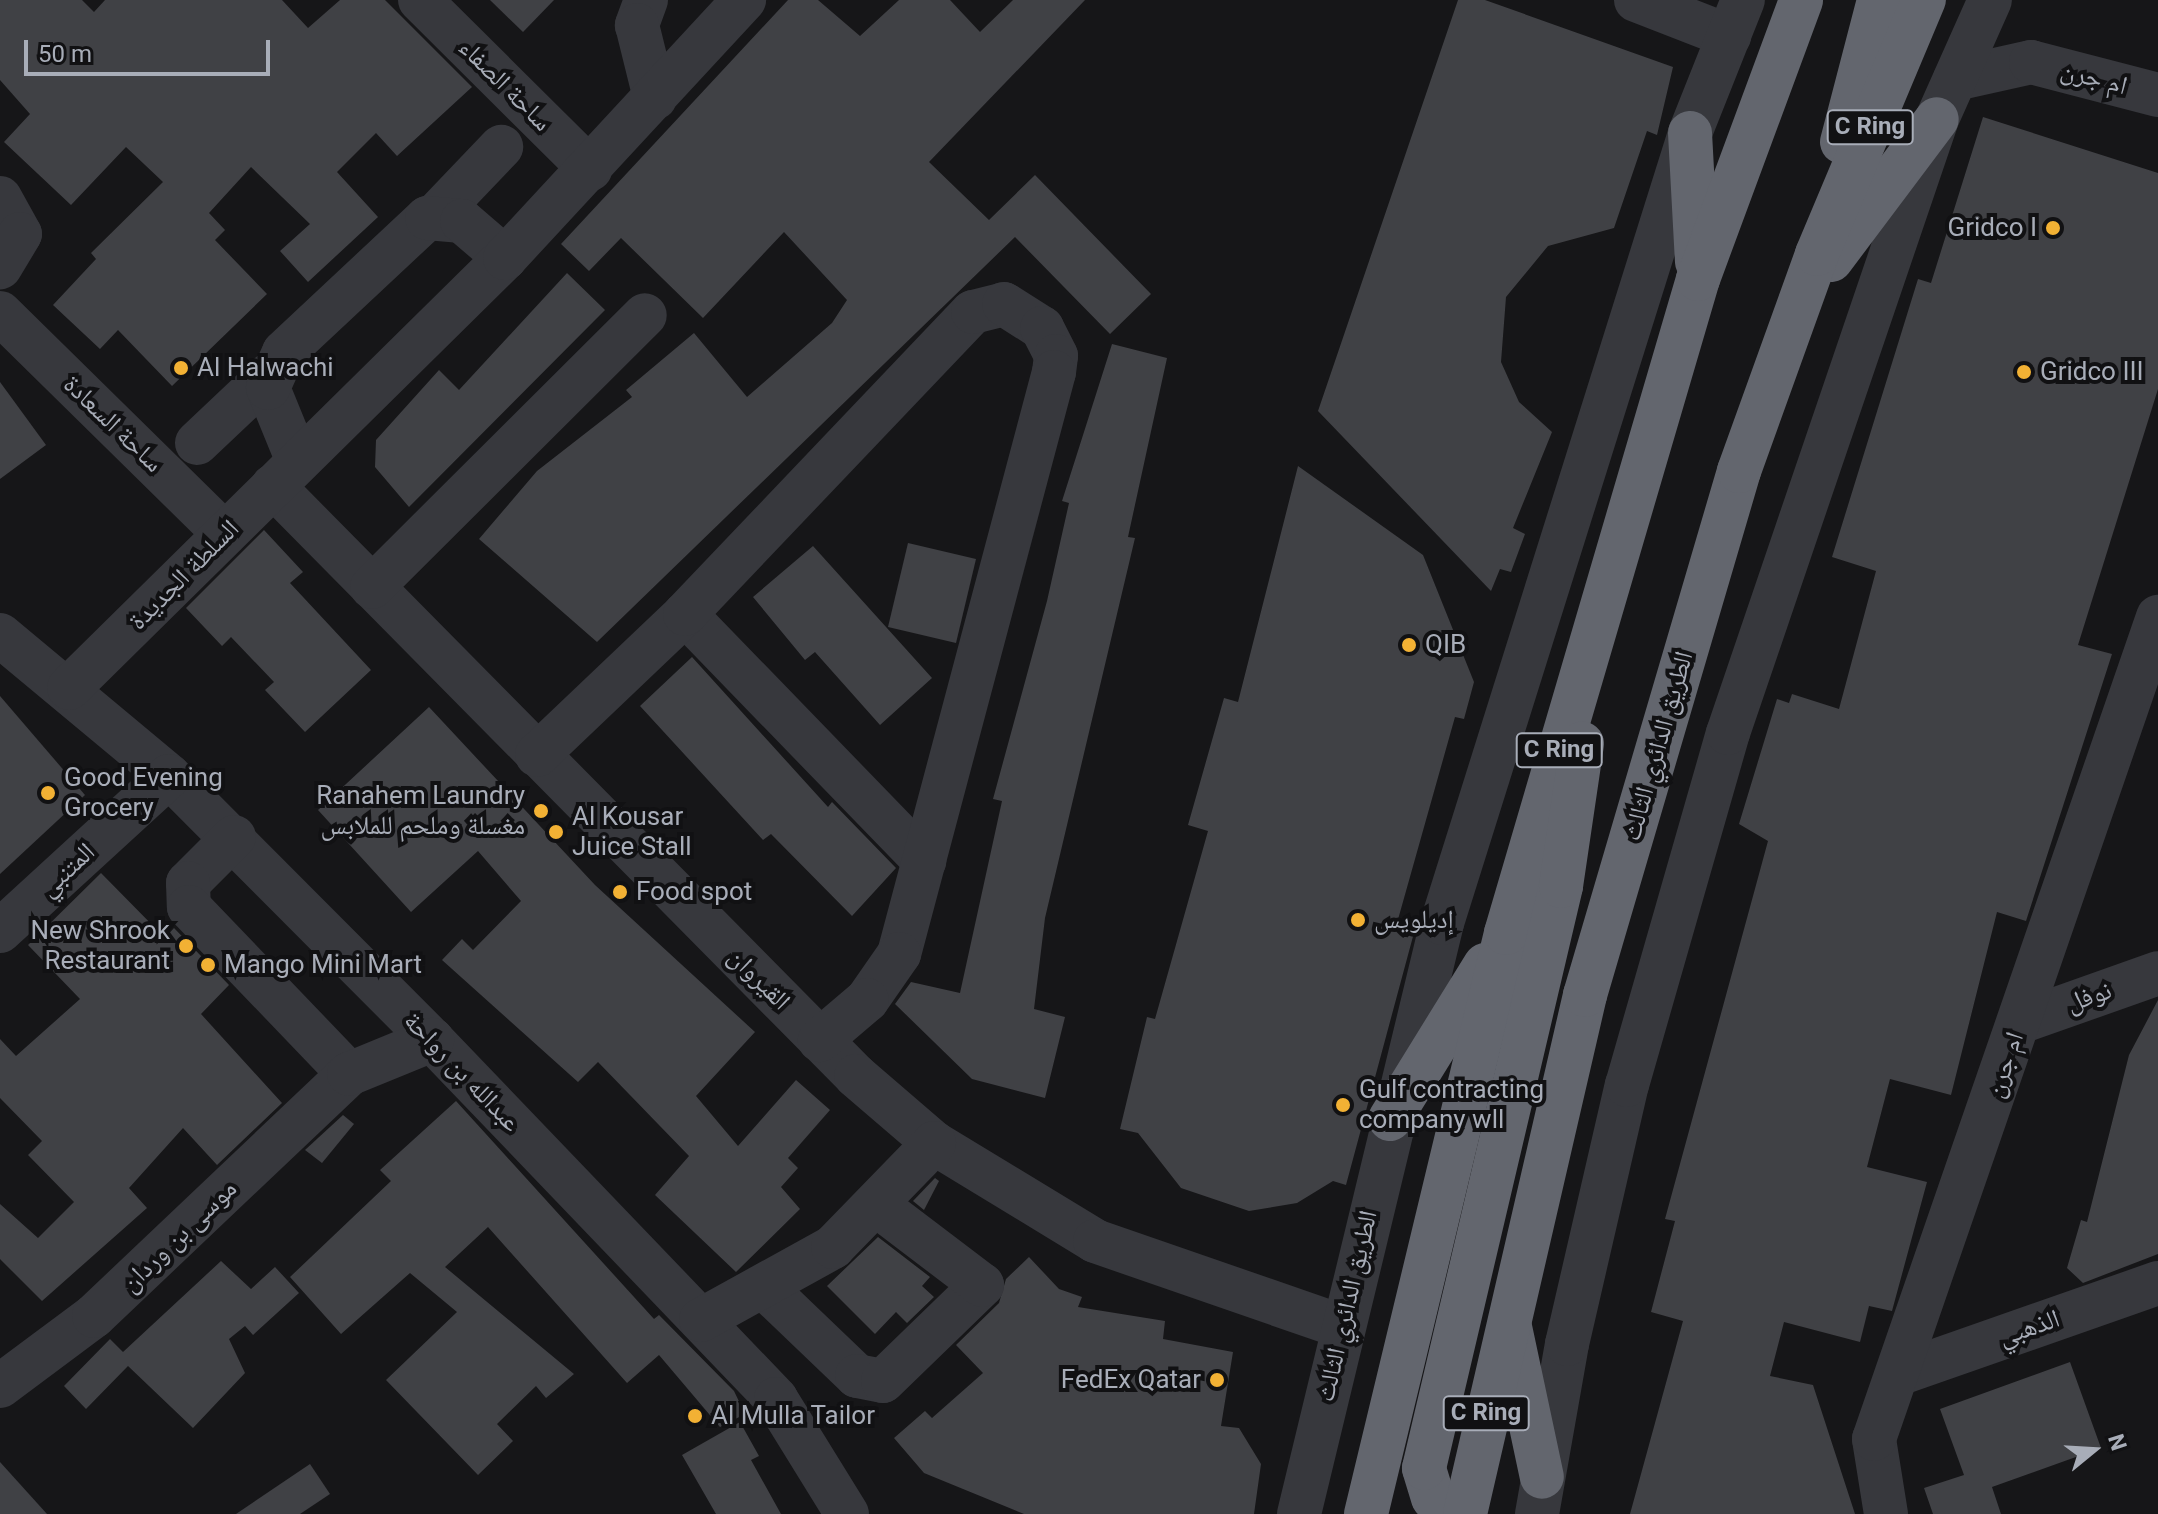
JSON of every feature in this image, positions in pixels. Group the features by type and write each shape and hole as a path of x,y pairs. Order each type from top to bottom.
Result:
{"highway":[{"name":"C Ring","path":"1366,1514 1506,933 1596,619 1698,279 1801,0"},
{"path":"1817,254 1879,0"},
{"name":"الطريق الدائري الثالث","path":"1463,1514 1507,1313 1589,981 1739,471 1817,254 1924,0"},
{"path":"1799,303 1937,119"},
{"path":"1690,133 1698,279"},
{"path":"1463,1514 1433,1498 1424,1468 1570,840 1596,619"},
{"path":"1390,1119 1506,933"},
{"path":"1507,1313 1539,1496"}],"street":[{"name":"ساحة الصفاء","path":"420,0 590,169"},
{"path":"646,0 637,25 655,98"},
{"name":"السلطة الجديدة","path":"69,688 505,258 744,0"},
{"path":"1539,1496 1627,1085 1728,733 1937,119 1991,0"},
{"name":"ام جرن","path":"1991,0 2031,62"},
{"path":"1647,2 1736,18"},
{"name":"الطريق الدائري الثالث","path":"1299,1514 1390,1119 1497,740 1690,133 1736,18"},
{"name":"ام جرن","path":"1955,79 2031,62 2158,95"},
{"path":"197,443 269,375 417,224 437,214 501,147"},
{"path":"0,198 20,234 0,267"},
{"path":"437,214 462,221 505,258"},
{"path":"537,755 685,614 973,312 1004,304 1042,328 1056,356 1054,372 924,861 887,976 820,1040"},
{"name":"ساحة السعادة","path":"0,313 225,534"},
{"path":"372,587 645,315"},
{"path":"269,375 285,472"},
{"name":"القيروان","path":"285,472 372,587 820,1040 934,1143 1095,1241 1343,1327"},
{"path":"685,614 924,861"},
{"name":"ام جرن","path":"1886,1514 1874,1439 1901,1373 2158,617"},
{"name":"عبدالله بن رواحة","path":"0,635 69,688 169,776 234,837 432,1040 701,1320 808,1441 847,1514"},
{"name":"المتنبي","path":"0,931 169,776"},
{"path":"234,837 188,883 189,907 349,1074"},
{"name":"نوفل","path":"2020,1022 2158,973"},
{"name":"موسى بن وردان","path":"0,1386 94,1316 349,1074 432,1040"},
{"path":"701,1320 766,1289 833,1247 878,1206 934,1143"},
{"path":"766,1289 857,1376 883,1381 982,1285 878,1206"},
{"name":"الذهبي","path":"1901,1373 2158,1283"}],"building":[{"path":"0,0 82,0 94,12 105,0 282,0 308,28 340,0 385,0 472,87 397,156 376,133 337,172 378,217 308,282 280,251 310,224 251,167 209,213 225,230 215,240 267,294 172,386 118,330 100,349 53,305 96,259 91,253 163,182 126,147 71,205 4,142 30,114 0,80"},
{"path":"490,0 554,0 523,32"},
{"path":"788,0 818,0 860,36 899,0 950,0 980,32 1013,0 1085,0 929,162 989,220 1035,175 1151,294 1110,334 1015,237 597,642 479,539 537,471 632,397 626,390 694,333 747,397 832,323 847,300 784,232 703,318 621,238 589,271 561,244"},
{"path":"1458,0 1485,0 1673,67 1657,135 1647,131 1614,228 1548,246 1506,297 1501,362 1519,402 1552,432 1513,528 1525,534 1511,572 1500,569 1491,591 1318,411"},
{"path":"1983,117 2158,173 2158,389 2078,645 2112,654 2026,921 1997,912 1951,1095 1890,1079 1867,1167 1927,1182 1892,1311 1869,1306 1860,1342 1784,1322 1770,1376 1813,1385 1855,1514 1630,1514 1683,1321 1651,1312 1675,1221 1665,1219 1768,841 1739,824 1777,699 1789,703 1792,694 1839,709 1876,571 1832,557 1918,279 1931,283"},
{"path":"567,273 605,310 409,507 375,467 376,440 439,370 459,390"},
{"path":"1112,344 1167,358 1128,537 1135,538 1045,918 1034,1009 1065,1017 1045,1098 972,1079 895,1004 911,982 960,993 1002,801 993,799 1047,601 1069,503 1062,501"},
{"path":"0,382 46,445 0,479"},
{"path":"1298,466 1423,555 1474,682 1464,719 1455,717 1397,923 1415,929 1346,1185 1333,1181 1297,1203 1249,1211 1181,1188 1138,1133 1120,1129 1147,1017 1155,1019 1208,831 1188,825 1224,698 1238,702"},
{"path":"264,530 303,572 290,583 371,670 305,732 265,690 274,682 231,637 222,646 186,608"},
{"path":"908,543 976,559 956,643 888,627"},
{"path":"813,546 932,678 880,725 815,652 805,660 753,597"},
{"path":"692,657 828,807 832,802 896,868 852,916 771,834 763,840 640,706"},
{"path":"0,696 85,795 0,874"},
{"path":"429,707 595,885 755,1032 696,1096 738,1146 796,1080 830,1110 788,1158 798,1168 781,1187 800,1209 736,1272 655,1195 689,1156 598,1062 578,1082 442,960 462,939 473,950 521,901 478,851 411,912 318,810"},
{"path":"101,873 165,938 174,928 229,985 201,1014 282,1103 217,1165 183,1128 129,1188 147,1208 42,1301 0,1259 0,1204 38,1238 74,1202 28,1155 42,1141 0,1098 0,1039 16,1056 80,999 28,945"},
{"path":"2158,1000 2158,1254 2083,1283 2067,1268 2081,1220 2087,1222 2129,1055"},
{"path":"456,1101 654,1319 659,1315 734,1391 745,1414 720,1427 659,1355 627,1383 488,1227 445,1267 574,1374 546,1398 536,1386 497,1424 513,1441 478,1475 386,1380 457,1312 410,1273 341,1334 290,1277 391,1181 380,1170"},
{"path":"343,1115 354,1124 322,1163 305,1150"},
{"path":"935,1178 939,1181 924,1210 913,1201"},
{"path":"878,1237 930,1277 922,1286 934,1297 907,1323 896,1312 875,1334 827,1286"},
{"path":"1029,1257 1059,1289 1082,1297 1078,1307 1165,1321 1163,1339 1233,1352 1221,1426 1239,1428 1261,1464 1254,1514 1024,1514 924,1473 894,1438 925,1411 932,1418 983,1373 956,1345 999,1303 1006,1279"},
{"path":"221,1261 251,1289 275,1267 299,1293 253,1335 245,1326 229,1339 245,1373 193,1428 128,1366 86,1409 64,1386 110,1339 123,1352"},
{"path":"2070,1362 2101,1448 1992,1487 2001,1514 1933,1514 1924,1488 1964,1475 1940,1409"},
{"path":"740,1422 759,1456 751,1460 781,1514 716,1514 682,1455"},
{"path":"0,1462 47,1514 0,1514"},
{"path":"310,1464 330,1494 300,1514 236,1514"}],"place":[{"name":"Gridco I","path":"2053,228"},
{"name":"Al Halwachi","path":"181,368"},
{"name":"Gridco III","path":"2024,372"},
{"name":"QIB","path":"1409,645"},
{"name":"Good Evening Grocery","path":"48,793"},
{"name":"Ranahem Laundry مغسلة وملحم للملابس","path":"541,811"},
{"name":"Al Kousar Juice Stall","path":"556,832"},
{"name":"Food spot","path":"620,892"},
{"name":"إديلويس","path":"1358,920"},
{"name":"New Shrook Restaurant","path":"186,946"},
{"name":"Mango Mini Mart","path":"208,965"},
{"name":"Gulf contracting company wll","path":"1343,1105"},
{"name":"FedEx Qatar","path":"1217,1380"},
{"name":"Al Mulla Tailor","path":"695,1416"}]}
